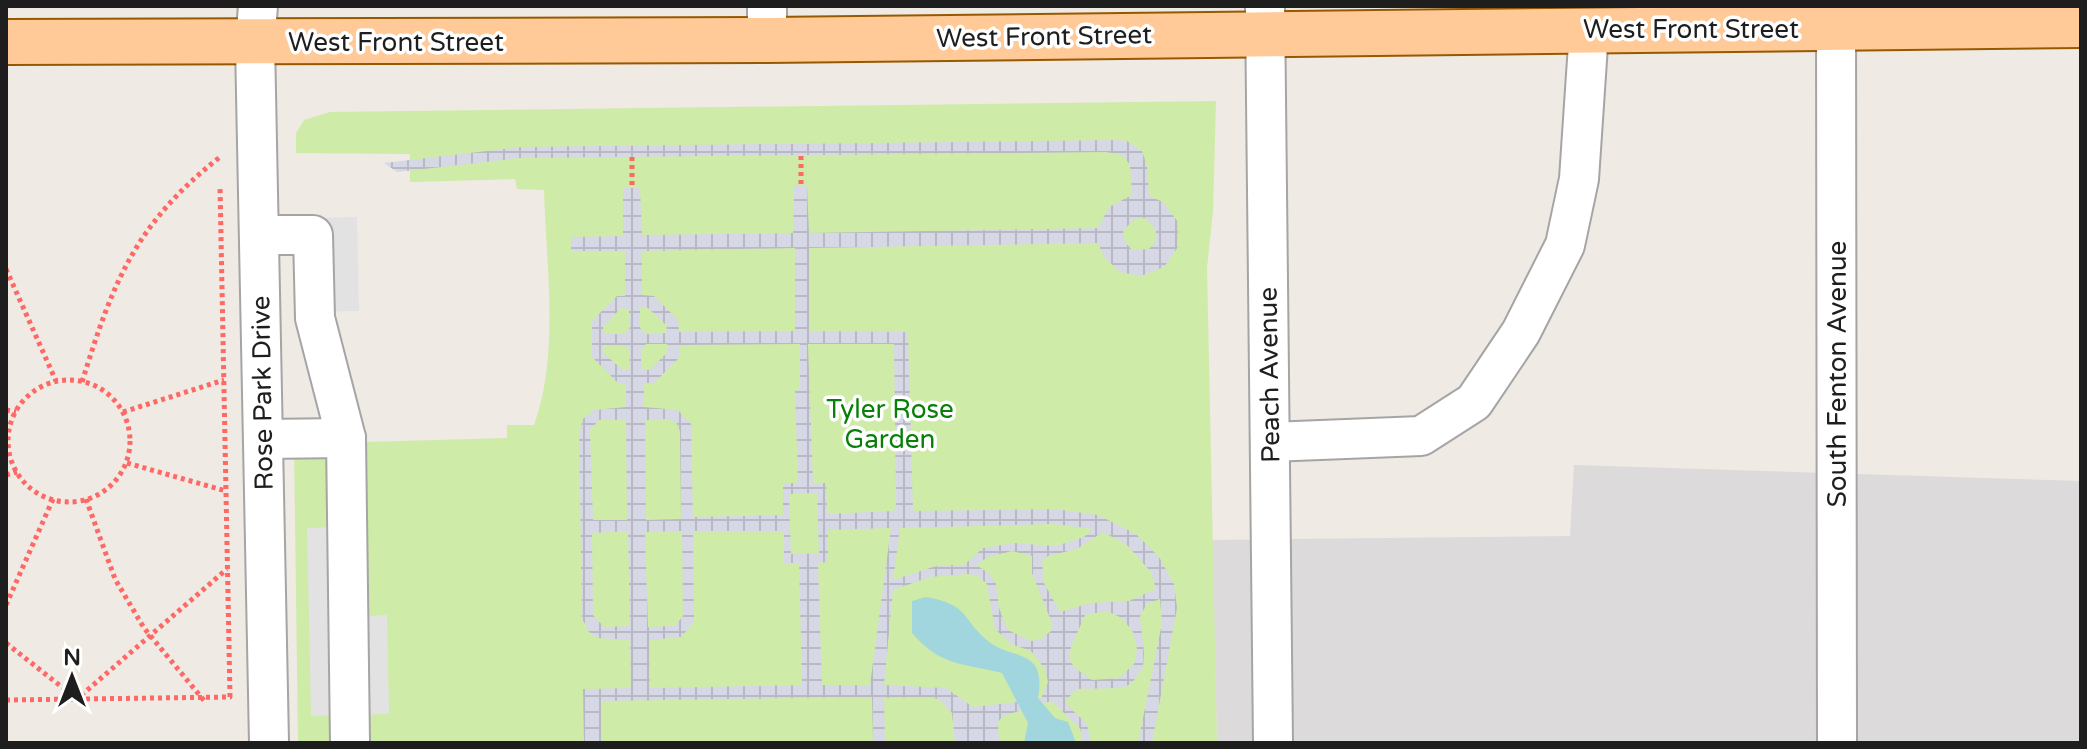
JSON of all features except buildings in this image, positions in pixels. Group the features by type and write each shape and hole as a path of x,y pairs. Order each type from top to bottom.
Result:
{"main road":[{"name":"West Front Street","path":"6,42 256,25 1265,19 1589,30 1836,17 2038,16 2081,25"}],"street":[{"name":"South Fenton Avenue","path":"1836,17 1837,743"},
{"name":"Peach Avenue","path":"1265,19 1273,743"},
{"name":"Rose Park Drive","path":"256,25 269,743"},
{"path":"1270,442 1421,436 1474,402 1521,332 1565,245 1579,179 1589,30"},
{"path":"259,235 313,235 315,318 346,438 350,743"},
{"path":"263,439 346,438"}],"path":[{"path":"6,700 204,700 230,697 219,146"},
{"path":"801,156 801,185"},
{"path":"82,382 102,317 126,260 166,204 220,157"},
{"path":"632,157 632,188"},
{"path":"6,269 57,381"},
{"path":"123,412 224,380"},
{"path":"57,381 82,382 108,393 123,412 131,445 126,463 117,480 101,494 86,499 53,499 39,495 17,472 7,443 16,412 35,389 57,381"},
{"path":"6,410 16,412"},
{"path":"126,463 226,491"},
{"path":"6,475 17,472"},
{"path":"6,605 53,499"},
{"path":"86,499 115,579 149,636 204,700"},
{"path":"77,699 228,568"},
{"path":"6,643 77,699"}],"shaded area":[{"path":"1114,140 1127,141 1142,151 1147,166 1149,196 1163,202 1178,222 1178,247 1164,267 1141,276 1120,272 1104,257 1098,243 809,248 809,331 908,332 913,511 1055,509 1098,515 1136,534 1159,557 1174,584 1177,608 1152,743 1138,743 1162,623 1160,599 1147,604 1140,616 1143,667 1132,683 1123,688 1077,689 1066,700 1068,706 1087,724 1091,743 1083,743 1080,728 1051,701 1003,716 998,722 999,743 955,743 952,713 940,700 932,697 884,698 885,743 873,743 872,697 601,701 601,743 584,743 583,689 631,688 630,640 597,638 588,631 582,618 579,433 583,419 594,410 626,407 626,384 618,383 592,357 592,321 617,296 625,296 625,251 571,251 571,237 623,236 623,188 640,188 642,235 793,233 794,185 807,185 809,233 1098,228 1109,207 1132,195 1130,165 1123,155 1106,152 520,158 397,172 384,163 520,147","holes":["1145,218 1156,230 1156,241 1149,249 1132,250 1125,242 1123,231 1134,219","795,248 795,331 679,332 678,320 654,296 642,295 642,251","621,308 629,309 630,328 624,334 604,334 603,327","640,308 648,308 667,326 666,333 646,334 640,328","646,344 667,344 668,352 649,370 641,370 641,351","800,344 800,389 795,390 798,483 783,483 783,515 693,517 691,424 678,410 644,407 644,383 654,383 679,358 679,345","808,344 894,344 896,505 893,511 827,514 826,483 813,483","603,345 624,345 630,351 629,370 623,370 603,353","667,419 676,422 680,431 681,519 646,520 645,420","599,420 626,420 627,520 593,520 590,430","817,493 819,553 791,554 789,494","1054,524 1093,529 1084,537 1056,546 1014,543 983,548 964,565 936,566 893,580 900,528","891,528 870,685 822,685 818,563 828,562 828,530","628,531 630,626 604,627 593,615 592,533","682,531 683,616 675,626 648,627 645,532","693,531 784,531 784,563 799,563 802,685 650,688 649,640 681,637 694,622","1103,532 1127,545 1151,572 1156,589 1129,601 1090,603 1060,612 1044,583 1042,561 1048,556 1077,549","1012,551 1032,556 1032,573 1052,623 1051,631 1041,639 1031,641 1008,630 999,608 996,584 990,574 976,565 988,557","968,574 979,577 987,584 995,629 1011,644 1031,651 1045,669 1048,682 1041,699 973,707 946,688 884,685 893,590 930,577","1107,611 1122,618 1133,632 1137,649 1134,664 1119,678 1092,680 1074,667 1069,659 1071,647 1085,615"]},
{"path":"357,217 359,311 305,312 303,218"},
{"path":"1574,465 2081,481 2081,743 1217,743 1212,540 1570,536"},
{"path":"363,526 365,616 387,615 389,714 311,716 307,528"}],"green space":[{"name":"Tyler Rose Garden","path":"1216,101 1213,211 1207,268 1217,743 298,743 294,444 507,438 507,425 534,425 547,368 550,309 544,190 517,189 515,179 410,182 410,154 296,153 296,133 304,120 330,112"}],"water":[{"path":"926,597 958,608 988,641 1032,663 1037,670 1038,698 1055,718 1068,722 1076,743 1024,743 1028,723 1002,673 952,662 922,644 912,633 912,601"}]}
